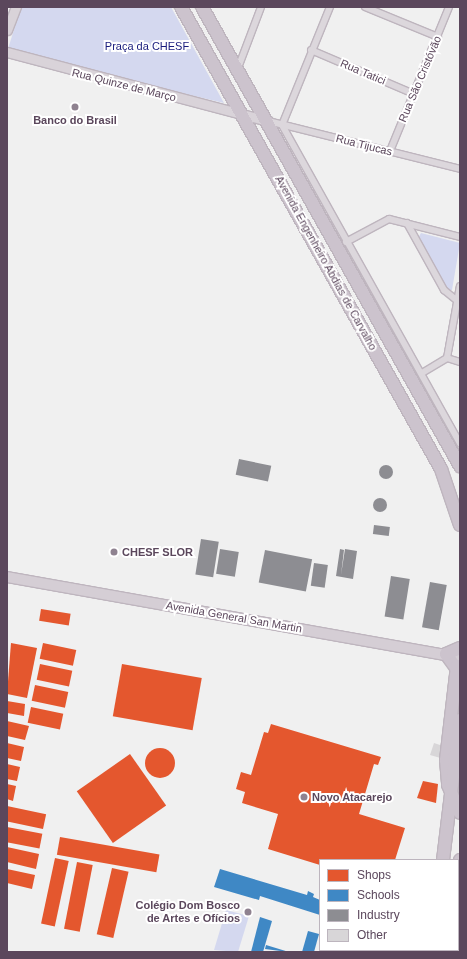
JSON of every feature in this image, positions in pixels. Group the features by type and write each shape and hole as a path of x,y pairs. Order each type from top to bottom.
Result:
{"highway":[{"name":"Avenida Engenheiro Abdias de Carvalho","path":"181,7 441,469 460,525"},
{"name":"Avenida Engenheiro Abdias de Carvalho","path":"202,7 237,70 268,121 460,466"},
{"path":"460,648 446,654 459,666 446,760 451,796 460,813"},
{"path":"443,859 460,720"}],"main road":[{"name":"Avenida General San Martin","path":"7,577 446,654"}],"street":[{"path":"7,30 16,7"},
{"path":"237,70 261,7"},
{"path":"330,7 311,50 282,125 346,242 422,373 460,444"},
{"path":"365,7 438,37"},
{"name":"Rua São Cristóvão","path":"390,151 449,7"},
{"name":"Rua Tatici","path":"311,50 414,94"},
{"name":"Rua Quinze de Março","path":"7,52 268,121"},
{"path":"241,114 257,103"},
{"name":"Rua Tijucas","path":"268,121 460,169"},
{"path":"346,242 385,219 460,237"},
{"path":"407,224 444,290 458,303"},
{"path":"422,373 447,358 460,286"},
{"path":"447,358 460,362"}],"green space":[{"name":"Praça da CHESF","path":"21,7 171,7 224,103 7,52"},
{"path":"421,233 460,243 452,290 448,290 418,238"},
{"path":"226,910 249,916 238,952 214,950"}],"building: Shops":[{"path":"41,609 71,614 69,626 39,621"},
{"path":"11,643 37,648 27,698 7,694"},
{"path":"43,643 76,650 73,666 40,659"},
{"path":"40,664 72,671 69,687 37,680"},
{"path":"122,664 202,678 193,730 113,716"},
{"path":"35,685 68,692 65,708 32,701"},
{"path":"7,701 25,704 24,716 7,713"},
{"path":"31,707 63,714 60,730 28,723"},
{"path":"7,721 29,726 25,740 7,736"},
{"name":"Novo Atacarejo","path":"271,724 381,757 378,765 374,764 359,814 405,828 395,859 319,859 319,865 268,849 278,814 242,803 245,792 236,789 241,772 251,775 264,732 268,733"},
{"path":"7,743 24,747 21,761 7,758"},
{"path":"160,748 171,752 175,763 171,774 160,778 149,774 145,763 149,752"},
{"path":"130,754 166,806 113,843 77,791"},
{"path":"7,764 20,767 17,781 7,779"},
{"path":"423,781 438,784 436,803 417,798"},
{"path":"7,784 16,786 13,801 7,799"},
{"path":"7,806 46,814 43,829 7,821"},
{"path":"7,827 42,834 39,849 7,842"},
{"path":"60,837 159,855 156,872 57,855"},
{"path":"7,847 39,854 36,869 7,862"},
{"path":"55,858 69,861 55,926 41,924"},
{"path":"77,862 93,865 80,932 64,929"},
{"path":"112,868 129,872 113,938 97,934"},
{"path":"7,869 35,875 32,889 7,883"}],"building: Schools":[{"path":"220,869 307,895 308,891 314,894 313,897 319,900 319,915 260,896 259,900 214,887"},
{"path":"260,917 272,921 263,952 251,952"},
{"path":"308,931 319,934 314,952 302,952"},
{"path":"266,945 289,952 265,949"}],"building: Industry":[{"path":"239,459 271,466 268,482 236,475"},
{"path":"383,465 389,465 393,469 393,475 389,479 383,479 379,475 379,469"},
{"path":"377,498 383,498 387,502 387,508 383,512 377,512 373,508 373,502"},
{"path":"374,525 390,527 389,536 373,534"},
{"path":"201,539 219,542 213,577 195,575"},
{"path":"220,549 239,552 235,577 216,574"},
{"path":"340,549 344,550 341,575 345,549 357,551 353,579 336,576"},
{"path":"265,550 312,559 306,592 259,582"},
{"path":"314,563 328,565 325,588 311,586"},
{"path":"391,576 410,579 403,619 385,616"},
{"path":"430,582 447,585 439,630 422,627"}],"building: Other":[{"path":"434,743 446,747 444,759 430,755"}],"place":[{"name":"Banco do Brasil","path":"75,107"},
{"name":"CHESF SLOR","path":"114,552"},
{"name":"Novo Atacarejo","path":"304,797"},
{"name":"Colégio Dom Bosco de Artes e Ofícios","path":"248,912"}]}
